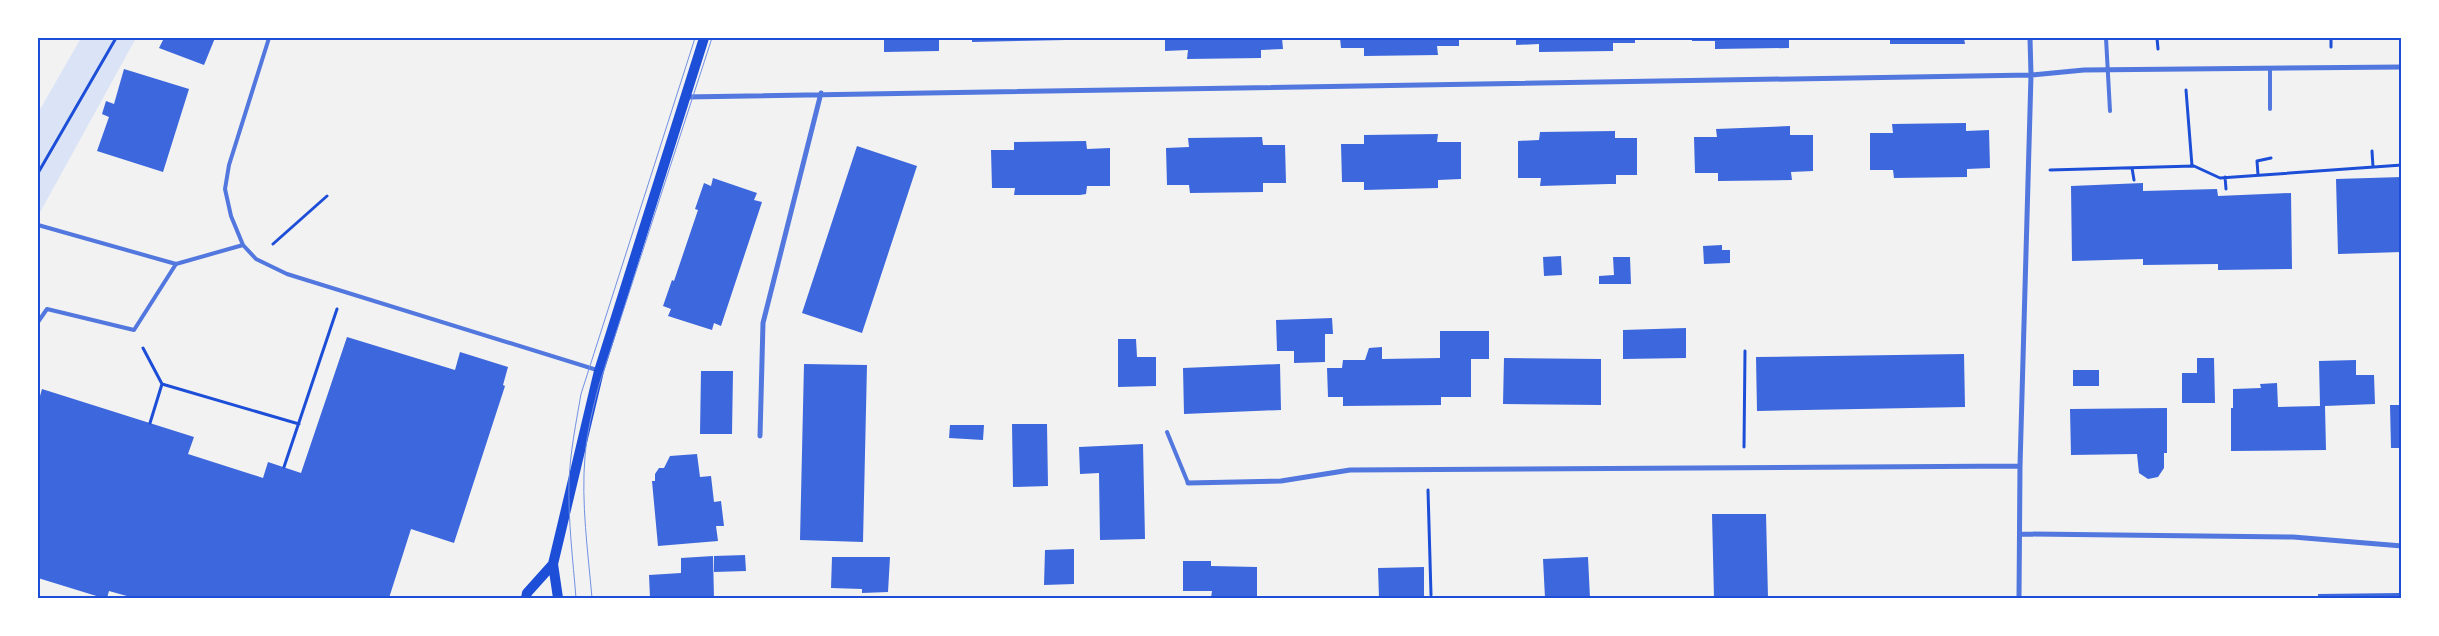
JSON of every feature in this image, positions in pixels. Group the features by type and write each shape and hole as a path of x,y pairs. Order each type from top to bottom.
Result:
{"main road":[{"path":"558,598 553,564 599,371 704,38"},
{"path":"526,598 527,593 553,564"}],"street":[{"path":"2020,598 2020,466 2029,171 2030,38"},
{"path":"685,97 821,93 2031,75 2108,70 2402,67"},
{"path":"760,436 763,323 821,93"},
{"path":"1188,483 1281,481 1350,470 2020,466"},
{"path":"2021,534 2293,537 2402,546"}],"lane":[{"path":"269,38 229,165 225,189 231,216 243,245 256,259 286,274 599,371"},
{"path":"2106,38 2110,111"},
{"path":"2270,68 2270,109"},
{"path":"38,224 176,264 243,245"},
{"path":"38,322 47,309 134,330 176,264"},
{"path":"1167,432 1188,483"}],"path":[{"path":"38,173 116,38"},
{"path":"2184,69 2192,166"},
{"path":"2372,151 2373,167"},
{"path":"2258,175 2257,161 2271,158"},
{"path":"2029,171 2192,166 2225,177 2402,165"},
{"path":"2132,168 2134,180"},
{"path":"2225,177 2226,189"},
{"path":"256,259 327,196"},
{"path":"284,467 343,292"},
{"path":"134,330 162,384 150,423"},
{"path":"1744,352 1744,468"},
{"path":"162,384 298,424"},
{"path":"1427,470 1431,595"}],"shaded area":[{"path":"81,38 136,38 38,216 38,113"}],"building":[{"path":"164,38 215,38 204,65 159,48"},
{"path":"884,38 939,38 939,51 884,52"},
{"path":"972,38 1116,38 1116,39 972,42"},
{"path":"1165,38 1282,38 1283,49 1261,50 1261,58 1187,59 1188,50 1165,51"},
{"path":"1340,38 1459,38 1459,46 1437,46 1438,55 1364,56 1364,48 1341,48"},
{"path":"1516,38 1635,38 1635,43 1613,43 1613,51 1539,52 1539,44 1516,45"},
{"path":"1692,38 1812,39 1789,40 1789,48 1715,49 1715,41 1692,41"},
{"path":"1890,38 1964,38 1965,44 1890,44"},
{"path":"124,69 189,89 163,172 97,151 109,117 102,114 106,101 114,104"},
{"path":"1966,123 1966,131 1989,130 1990,168 1967,169 1967,177 1894,178 1893,170 1870,170 1870,133 1893,133 1892,124"},
{"path":"1790,126 1790,135 1813,135 1813,171 1791,172 1792,180 1718,181 1718,173 1695,173 1694,137 1717,137 1716,129"},
{"path":"1615,131 1615,138 1637,138 1637,175 1616,175 1616,184 1540,186 1541,178 1518,178 1518,141 1539,140 1540,132"},
{"path":"1438,134 1437,142 1461,142 1461,179 1438,180 1438,188 1364,190 1364,182 1342,182 1341,144 1364,144 1364,135"},
{"path":"1262,137 1263,145 1285,145 1286,183 1263,183 1263,192 1190,193 1189,185 1167,185 1166,148 1189,147 1188,138"},
{"path":"1086,141 1087,149 1110,148 1110,186 1087,186 1086,194 1080,195 1014,195 1015,188 992,188 991,150 1014,150 1014,142"},
{"path":"857,146 917,166 862,333 802,313"},
{"path":"2402,177 2402,252 2338,254 2336,179"},
{"path":"713,178 757,193 754,200 762,202 721,326 714,323 712,330 668,316 671,309 663,306 672,280 674,281 698,210 695,209 704,183 711,186"},
{"path":"2143,183 2143,191 2217,189 2218,196 2291,193 2292,269 2218,270 2218,264 2143,265 2143,259 2072,261 2071,186"},
{"path":"1722,245 1722,250 1730,250 1730,263 1704,264 1703,246"},
{"path":"1561,256 1562,275 1544,276 1543,257"},
{"path":"1613,257 1630,257 1631,284 1599,284 1599,276 1614,275"},
{"path":"1332,318 1333,334 1325,334 1325,362 1294,363 1294,351 1277,351 1276,320"},
{"path":"1686,328 1686,358 1623,359 1623,330"},
{"path":"1440,331 1489,331 1489,359 1471,359 1471,397 1441,397 1441,405 1343,406 1343,397 1328,397 1327,368 1342,368 1343,360 1365,360 1369,348 1382,347 1382,359 1440,358"},
{"path":"347,337 455,370 460,352 508,367 503,385 505,386 454,543 411,529 389,598 134,598 109,591 107,598 103,598 38,578 38,403 42,389 194,437 188,454 263,478 268,462 301,473"},
{"path":"1118,339 1136,339 1137,357 1156,357 1156,386 1118,387"},
{"path":"1964,354 1965,407 1757,411 1756,357"},
{"path":"1504,358 1601,359 1601,405 1503,404"},
{"path":"2197,358 2214,358 2215,403 2182,403 2182,373 2197,373"},
{"path":"2356,360 2356,375 2374,375 2375,404 2325,406 2326,450 2231,451 2233,389 2261,388 2260,384 2277,383 2278,407 2320,406 2319,361"},
{"path":"804,364 867,365 863,542 800,540"},
{"path":"1280,364 1281,410 1184,414 1183,368"},
{"path":"2073,370 2099,370 2099,386 2073,386"},
{"path":"701,371 733,371 732,434 700,434"},
{"path":"2390,405 2402,405 2402,448 2391,448"},
{"path":"2167,408 2167,453 2164,453 2164,468 2158,477 2148,479 2139,473 2137,454 2071,455 2070,409"},
{"path":"1012,424 1047,424 1048,486 1013,487"},
{"path":"950,425 984,425 983,440 949,438"},
{"path":"1143,444 1145,539 1100,540 1099,473 1080,474 1079,447"},
{"path":"697,454 700,477 711,476 714,502 721,501 724,526 716,526 718,541 658,546 652,481 655,481 655,474 659,468 664,468 670,456"},
{"path":"1712,514 1766,514 1768,598 1714,598"},
{"path":"1074,549 1074,584 1044,585 1045,550"},
{"path":"745,555 746,571 714,572 714,556"},
{"path":"713,556 714,598 650,598 649,575 681,573 681,558"},
{"path":"832,557 890,557 888,592 862,593 862,589 831,588"},
{"path":"1588,557 1590,598 1545,598 1543,559"},
{"path":"1183,561 1211,561 1211,566 1257,567 1257,598 1211,598 1212,591 1183,591"},
{"path":"1424,567 1424,598 1379,598 1378,568"},
{"path":"2401,593 2401,598 2318,598 2318,594"}],"tram line":[{"path":"576,598 570,526 569,482 581,394 695,38"},
{"path":"592,598 584,492 585,456 590,420 599,385 712,38"}]}
